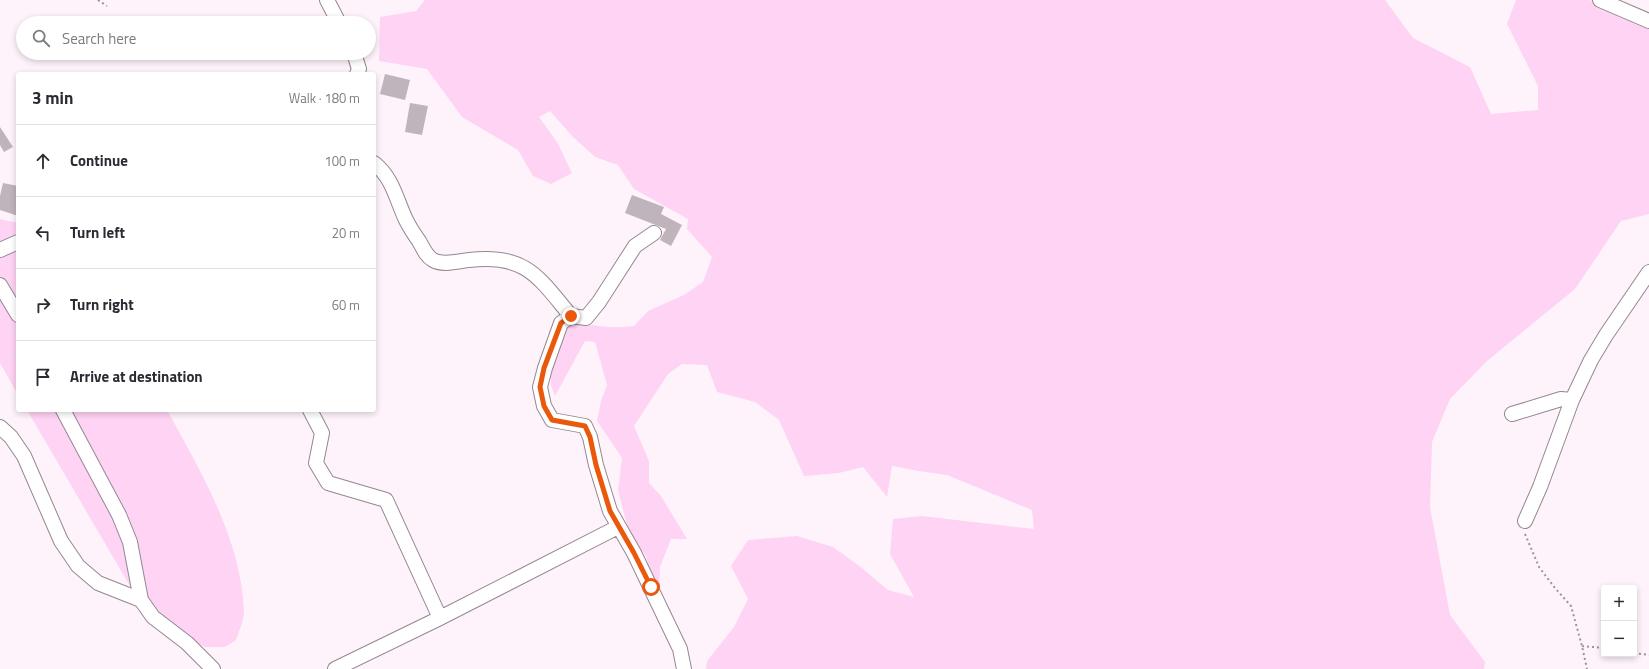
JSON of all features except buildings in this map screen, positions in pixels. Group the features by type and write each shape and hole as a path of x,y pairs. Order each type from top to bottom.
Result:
{"street":[{"path":"327,0 335,16"},
{"path":"1600,0 1649,21"},
{"path":"356,60 359,68 358,72"},
{"path":"376,165 386,175 395,192 406,220 426,254 434,261 450,262 479,259 508,261 524,267 537,276 571,316 586,318 599,302 635,246 654,233"},
{"path":"0,250 16,243"},
{"path":"1525,521 1540,487 1572,400 1591,360 1606,335 1649,272"},
{"path":"0,285 16,312"},
{"path":"571,316 561,323 544,368 540,387 544,406 552,420 585,426 590,437 596,465 610,511 634,553 680,649 684,669"},
{"path":"1512,414 1561,399 1572,400"},
{"path":"64,412 119,515 130,542 141,600 153,617 187,644 213,669"},
{"path":"311,412 322,433 316,463 328,483 386,500 440,618"},
{"path":"0,427 11,437 24,456 61,541 78,566 98,583 141,600"},
{"path":"335,669 440,618 618,527"}],"path":[{"path":"98,0 107,6"},
{"path":"1525,521 1525,534 1539,567 1571,606 1587,669"},
{"path":"1582,646 1601,648"},
{"path":"1637,653 1649,655"}],"shaded area":[{"path":"425,0 1385,0 1413,38 1470,67 1491,114 1538,110 1538,86 1507,24 1516,0 1590,0 1649,27 1649,214 1621,221 1575,289 1487,361 1450,399 1432,442 1430,507 1450,615 1485,662 1484,669 706,669 707,661 734,627 748,599 731,566 748,540 797,536 833,547 862,568 888,590 914,597 890,554 893,519 922,516 1034,529 1032,510 947,475 892,466 887,497 863,467 839,473 804,476 779,420 755,402 717,392 707,365 682,364 668,374 634,426 649,461 649,483 661,496 687,539 671,539 660,567 659,591 652,582 646,556 629,533 618,490 622,458 597,421 601,401 607,385 595,342 585,341 555,396 551,386 551,349 570,320 602,326 634,326 648,311 684,295 703,282 712,257 687,229 688,219 634,189 618,165 595,157 573,137 550,111 539,117 557,142 572,173 551,184 533,176 518,150 462,117 427,69 379,61 380,17 416,11"},
{"path":"0,219 16,223 16,391 0,363"},
{"path":"28,412 168,412 206,482 227,532 235,558 241,584 244,611 236,640 225,647 205,647 173,634 134,593"}],"route":[{"path":"571,316 561,323 544,368 540,387 544,406 552,420 585,426 590,437 596,465 610,511 651,587"}]}
